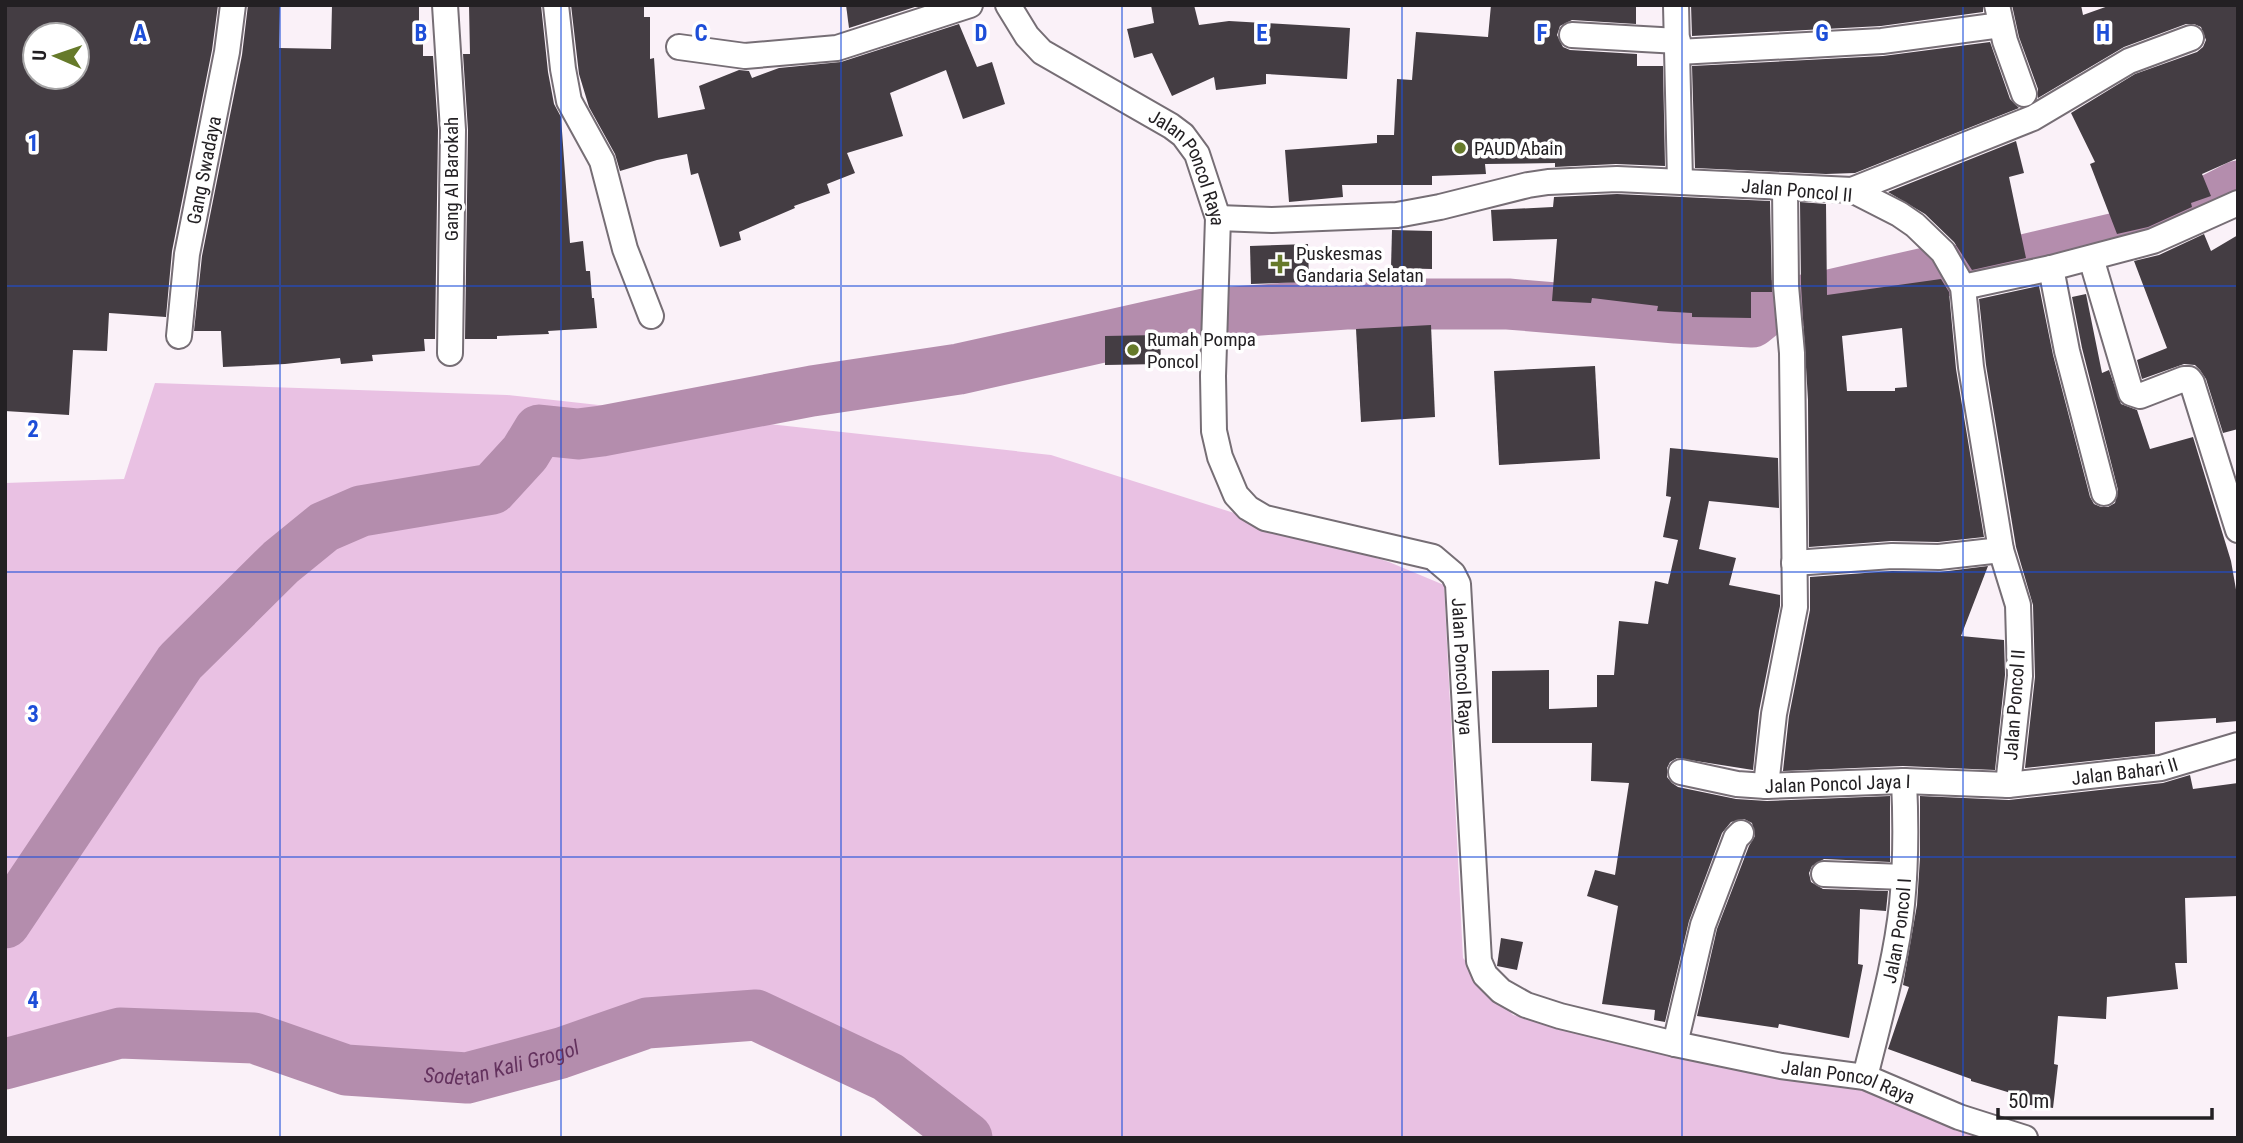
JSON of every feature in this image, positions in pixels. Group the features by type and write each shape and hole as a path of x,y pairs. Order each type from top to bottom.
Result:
{"street":[{"name":"Gang Swadaya","path":"179,336 184,273 227,52 233,5"},
{"name":"Gang Al Barokah","path":"445,5 453,130 450,353"},
{"path":"556,5 562,69 569,101 602,161 625,249 651,316"},
{"path":"680,47 745,56 837,48 970,5"},
{"name":"Jalan Poncol Raya","path":"1008,5 1027,36 1042,52 1184,135 1197,154 1217,218 1214,431 1227,478 1236,495 1248,508 1265,518 1433,557 1453,574 1458,584 1479,961 1485,975 1501,991 1526,1005 1560,1016 1781,1066 1865,1077 1959,1117 2025,1138"},
{"path":"1676,5 1680,181"},
{"path":"1572,34 1678,46 1882,41 1999,15 2024,94"},
{"path":"1852,190 2033,118 2129,61 2191,38"},
{"name":"Jalan Poncol II","path":"1217,218 1272,220 1397,215 1548,182 1590,179 1852,190 1899,214 1914,225 1958,277 2001,550 2018,605 2020,676 2008,785"},
{"name":"Jalan Poncol Jaya I","path":"1785,187 1786,286 1793,353 1795,607 1774,714 1766,786 1904,781 2008,785"},
{"path":"1958,277 2051,268 2091,258 2153,241 2238,203"},
{"path":"2091,258 2131,393 2140,396 2184,379 2189,379 2192,383 2238,530"},
{"path":"2051,268 2067,351 2104,493"},
{"path":"1794,563 1892,556 1939,557 2001,550"},
{"name":"Jalan Bahari II","path":"2008,785 2161,768 2238,745"},
{"path":"1681,772 1766,786"},
{"name":"Jalan Poncol I","path":"1865,1077 1893,958 1904,877 1904,781"},
{"path":"1675,1044 1703,925 1736,838 1741,834"},
{"path":"1824,874 1904,877"}],"shaded area":[{"path":"155,383 507,395 1051,455 1389,562 1444,585 1463,958 1513,1015 1666,1055 1839,1077 2027,1138 967,1138 888,1077 756,1015 647,1023 561,1053 467,1078 346,1070 254,1038 120,1033 5,1064 5,483 124,479"}],"building":[{"path":"5,5 218,5 212,50 172,251 166,317 109,313 107,351 73,350 69,415 5,411"},
{"path":"248,5 280,5 279,48 331,49 332,5 419,5 419,42 423,42 423,56 433,56 438,130 435,339 424,339 425,351 372,355 373,361 341,364 340,358 223,367 221,331 194,331 202,256 242,55"},
{"path":"469,5 541,5 548,72 554,104 561,117 570,243 583,241 586,271 590,271 597,328 548,331 549,334 497,336 497,339 465,339 468,130 463,54 470,54"},
{"path":"571,5 644,5 644,17 650,17 650,59 654,58 658,118 705,109 699,86 739,70 749,71 752,78 779,68 841,62 959,24 977,67 992,62 1005,104 963,119 946,70 890,93 903,136 847,153 855,173 827,184 830,193 794,206 795,208 739,232 741,240 720,247 698,173 691,175 687,154 620,171 615,154 589,107 579,74"},
{"path":"846,5 921,5 849,28"},
{"path":"1151,5 1194,5 1199,25 1229,21 1350,28 1347,79 1266,74 1266,84 1216,90 1214,77 1172,96 1152,53 1134,58 1127,29 1154,23"},
{"path":"1491,5 1636,5 1636,24 1572,20 1560,26 1557,35 1563,47 1570,50 1637,54 1637,66 1663,66 1665,166 1616,164 1555,167 1555,163 1485,164 1486,174 1432,176 1432,185 1342,185 1343,197 1289,202 1285,150 1377,143 1377,135 1394,135 1397,79 1412,80 1416,32 1488,37"},
{"path":"1691,5 1983,5 1983,12 1881,26 1692,36"},
{"path":"2012,5 2081,5 2083,15 2111,5 2238,5 2238,158 2202,174 2211,196 2191,203 2192,207 2148,227 2117,234 2090,164 2095,162 2071,113 2135,74 2197,52 2206,40 2201,27 2186,24 2124,47 2038,98 2038,89 2019,37"},
{"path":"1990,42 2010,99 2019,108 1855,173 1695,168 1692,66 1883,56"},
{"path":"2016,141 2024,173 2009,177 2026,258 1972,270 1954,242 1925,214 1888,192"},
{"path":"1617,194 1770,201 1772,292 1751,292 1751,318 1692,317 1692,313 1657,311 1658,306 1592,298 1591,303 1552,301 1557,239 1493,241 1491,210 1553,207 1554,197"},
{"path":"1800,202 1826,204 1827,295 1941,279 1949,292 1956,369 1984,537 1938,542 1891,541 1809,547 1808,400 1801,285","holes":["1902,328 1907,387 1895,388 1895,391 1847,391 1842,336"]},
{"path":"1392,230 1432,231 1432,269 1391,268"},
{"path":"2204,234 2211,251 2238,235 2238,429 2223,433 2206,379 2195,365 2184,364 2142,379 2137,360 2167,348 2134,261 2159,255"},
{"name":"Puskesmas Gandaria Selatan","path":"1308,244 1309,282 1251,284 1250,246"},
{"path":"2039,286 2053,355 2094,504 2108,507 2115,503 2118,490 2072,297 2086,294 2102,373 2109,370 2121,404 2137,410 2150,449 2193,437 2231,561 2238,601 2238,721 2216,723 2216,718 2155,722 2155,754 2025,768 2035,677 2033,605 2016,547 1986,365 1979,299"},
{"path":"1431,325 1435,417 1361,422 1356,329"},
{"name":"Rumah Pompa Poncol","path":"1160,335 1161,364 1105,365 1105,336"},
{"path":"1595,366 1600,459 1499,465 1494,371"},
{"path":"1670,448 1778,458 1779,508 1709,501 1699,549 1736,558 1729,585 1780,595 1780,606 1759,711 1753,770 1677,758 1670,762 1667,777 1678,787 1736,799 1767,801 1890,796 1890,862 1824,859 1812,866 1809,873 1811,882 1823,889 1888,891 1886,911 1860,909 1858,964 1863,965 1849,1038 1779,1024 1778,1028 1697,1016 1717,929 1755,836 1752,823 1744,819 1731,822 1722,833 1689,921 1665,1022 1654,1020 1655,1010 1602,1004 1618,906 1587,896 1595,870 1615,875 1629,783 1591,781 1592,743 1492,743 1492,671 1549,670 1549,709 1597,707 1597,675 1614,675 1619,621 1648,624 1655,581 1668,584 1678,540 1663,537 1671,497 1666,496"},
{"path":"1988,566 1961,636 2004,640 2005,675 1995,770 1903,766 1783,771 1789,716 1810,610 1810,577 1892,571 1940,572"},
{"path":"2190,775 2193,789 2238,783 2238,896 2185,898 2187,963 2175,963 2178,989 2107,997 2106,1019 2058,1016 2054,1064 2058,1065 2053,1108 2023,1104 2024,1097 1971,1081 1888,1049 1909,987 1903,985 1917,905 1920,796 2009,800 2163,783"},
{"path":"1501,938 1523,942 1517,970 1497,966"}],"waterway":[{"path":"5,923 180,662 281,562 324,527 361,511 492,489 525,453 539,430 578,434 602,431 812,391 959,369 1205,314 1346,304 1508,304 1752,322 1766,307 1934,271 1981,270 2129,235 2193,209 2238,186"},
{"name":"Sodetan Kali Grogol","path":"5,1064 120,1033 254,1038 346,1070 467,1078 561,1053 647,1023 756,1015 888,1077 967,1138"}],"place":[{"name":"PAUD Abain","path":"1460,148"},
{"name":"Puskesmas Gandaria Selatan","path":"1280,264"},
{"name":"Rumah Pompa Poncol","path":"1133,350"}]}
